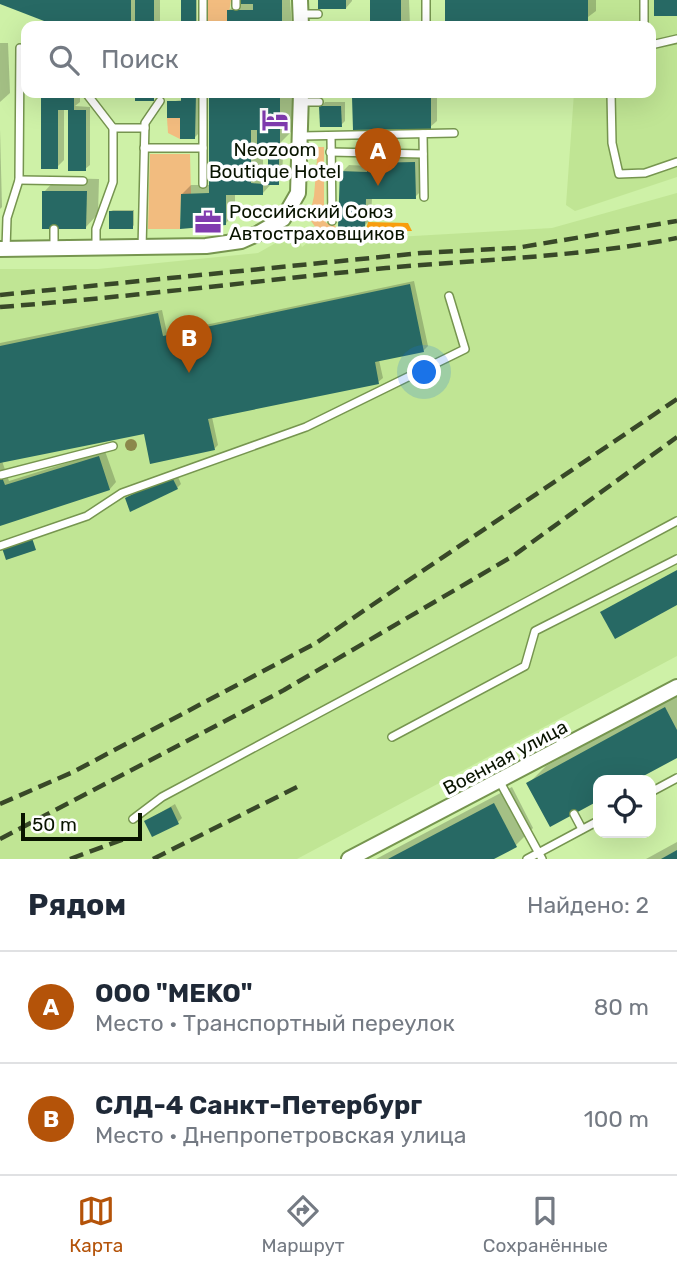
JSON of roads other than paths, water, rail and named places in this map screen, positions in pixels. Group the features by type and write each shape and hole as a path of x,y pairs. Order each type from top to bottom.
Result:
{"street":[{"path":"3,249 142,249 206,246 242,241 283,219 298,193 302,136 301,98"},
{"name":"Военная улица","path":"349,859 676,690"}],"lane":[{"path":"203,0 203,21"},
{"path":"426,0 426,21"},
{"path":"644,0 644,21"},
{"path":"301,13 318,14"},
{"path":"656,44 677,40"},
{"path":"3,249 7,218 19,180 20,48"},
{"path":"90,98 113,128 113,182 96,229 96,250"},
{"path":"203,98 203,184"},
{"path":"305,98 319,102"},
{"path":"611,98 612,144 619,174 645,173 677,162"},
{"path":"142,249 145,123 160,101"},
{"path":"113,128 145,128"},
{"path":"302,136 454,133"},
{"path":"423,134 425,197"},
{"path":"331,136 332,221"},
{"path":"145,148 203,148"},
{"path":"330,152 423,154"},
{"path":"19,180 83,181"},
{"path":"54,181 54,191"},
{"path":"54,229 54,249"},
{"path":"0,546 87,516 122,493 306,427 465,349 449,296"},
{"path":"1,475 113,446"},
{"path":"134,819 162,797 677,521"},
{"path":"392,737 525,666 536,631 677,559"},
{"path":"656,789 677,778"},
{"path":"500,782 540,856"},
{"path":"574,814 582,829"},
{"path":"527,859 540,856 593,824"}],"railway":[{"path":"0,295 421,253 516,248 677,221"},
{"path":"0,307 386,268 569,253 677,238"},
{"path":"0,804 73,772 316,643 677,399"},
{"path":"0,839 284,690 513,556 677,437"},
{"path":"153,859 299,786"},
{"path":"70,859 124,839"}],"place":[{"name":"Neozoom Boutique Hotel","path":"275,120"},
{"name":"OOO \"MEKO\"","path":"378,186"},
{"name":"Российский Союз Автостраховщиков","path":"208,222"},
{"name":"СЛД-4 Санкт-Петербург","path":"189,373"}]}
